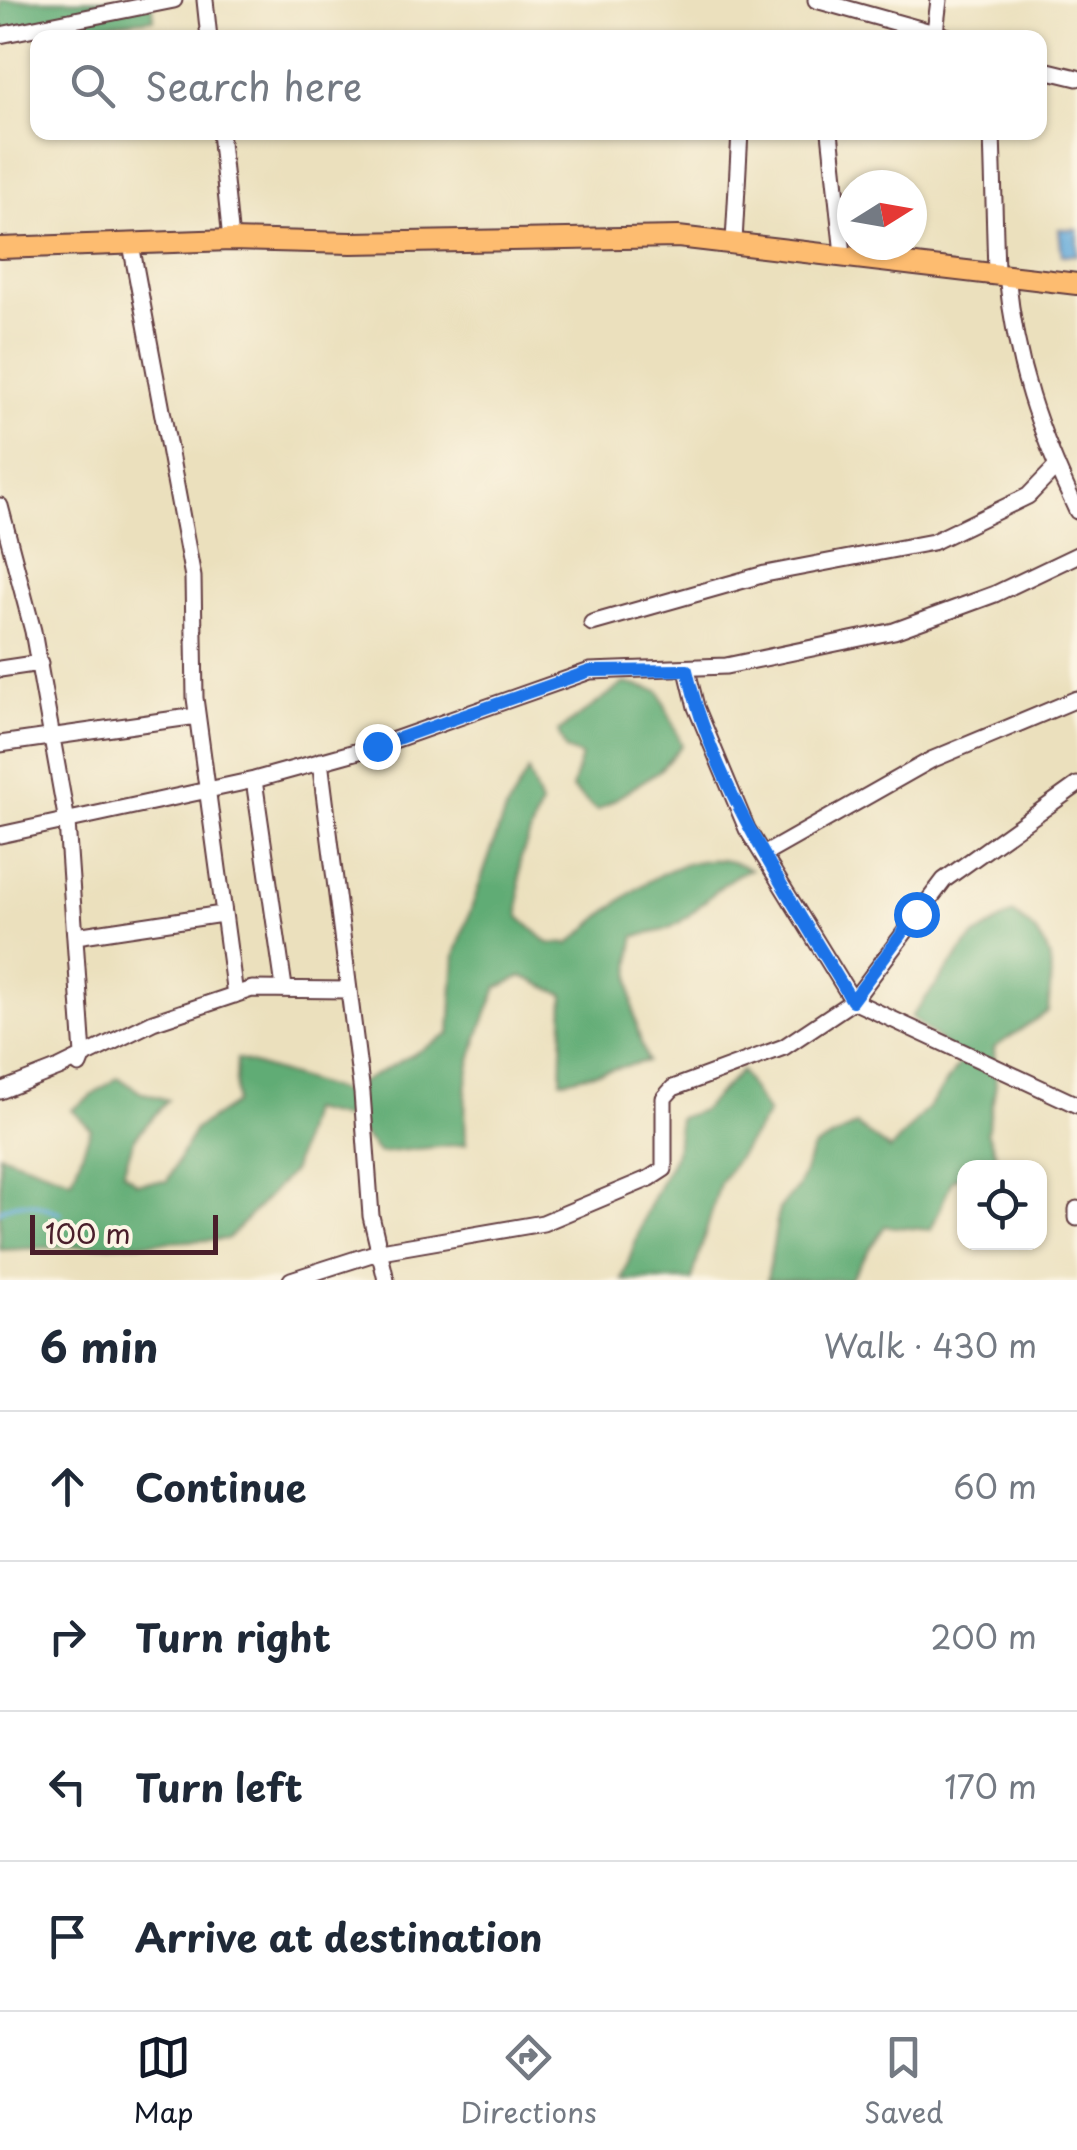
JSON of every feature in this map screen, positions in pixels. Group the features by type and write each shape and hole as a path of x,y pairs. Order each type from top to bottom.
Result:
{"main road":[{"path":"0,248 232,240 351,243 678,237 837,253"},
{"path":"890,260 1077,284"}],"street":[{"path":"0,35 174,0"},
{"path":"205,0 208,30"},
{"path":"816,0 928,30"},
{"path":"935,30 940,0"},
{"path":"1047,71 1077,78"},
{"path":"221,140 232,240"},
{"path":"734,242 740,140"},
{"path":"831,140 837,198"},
{"path":"993,140 1001,274 1013,343 1077,511"},
{"path":"131,244 193,577 197,716 236,995"},
{"path":"592,623 778,571 932,542 1028,496 1065,473"},
{"path":"0,506 40,664 67,822 81,1060"},
{"path":"0,835 254,780 377,746 590,671 687,670 816,650 894,631 995,594 1077,555"},
{"path":"0,668 40,664"},
{"path":"687,670 696,707 747,829 852,1001 1077,1105"},
{"path":"765,854 931,760 1077,699"},
{"path":"0,744 197,716"},
{"path":"320,761 371,1216 386,1280"},
{"path":"254,780 284,987"},
{"path":"291,1280 381,1250 543,1223 650,1178 664,1169 664,1098 674,1088 784,1047 852,1001 944,880 1077,785"},
{"path":"76,936 222,914"},
{"path":"0,1091 81,1060 153,1022 236,995 284,987 348,990"},
{"path":"1077,1209 1077,1218"}],"green space":[{"path":"0,0 152,0 154,19 30,30 30,33 0,37"},
{"path":"624,683 659,691 682,745 660,770 597,811 572,789 581,756 566,750 558,732"},
{"path":"528,771 541,805 520,860 519,917 548,943 569,944 630,894 677,867 701,860 726,861 750,869 728,881 678,923 635,936 632,999 647,1061 561,1081 564,995 522,976 497,988 475,1047 467,1080 466,1144 379,1153 349,1119 309,1110 293,1170 228,1239 0,1250 0,1154 72,1180 91,1129 72,1110 118,1077 140,1092 168,1100 134,1139 123,1172 137,1183 167,1181 195,1129 235,1103 237,1059 343,1092 450,1034 455,955 504,814"},
{"path":"1013,913 1044,944 1050,966 1048,1011 994,1048 996,1084 987,1132 997,1156 989,1160 957,1160 957,1178 952,1180 931,1230 885,1226 849,1280 767,1280 779,1209 798,1187 813,1148 856,1125 890,1150 932,1103 962,1060 911,1017 972,938"},
{"path":"741,1071 768,1114 720,1183 692,1280 622,1280 646,1212 676,1152 679,1118 702,1110"}],"water":[{"path":"1059,229 1077,229 1077,255 1062,255"}],"waterway":[{"path":"0,1211 22,1203 61,1213"}],"route":[{"path":"377,746 590,671 687,670 696,707 747,829 852,1001 916,914"}]}
